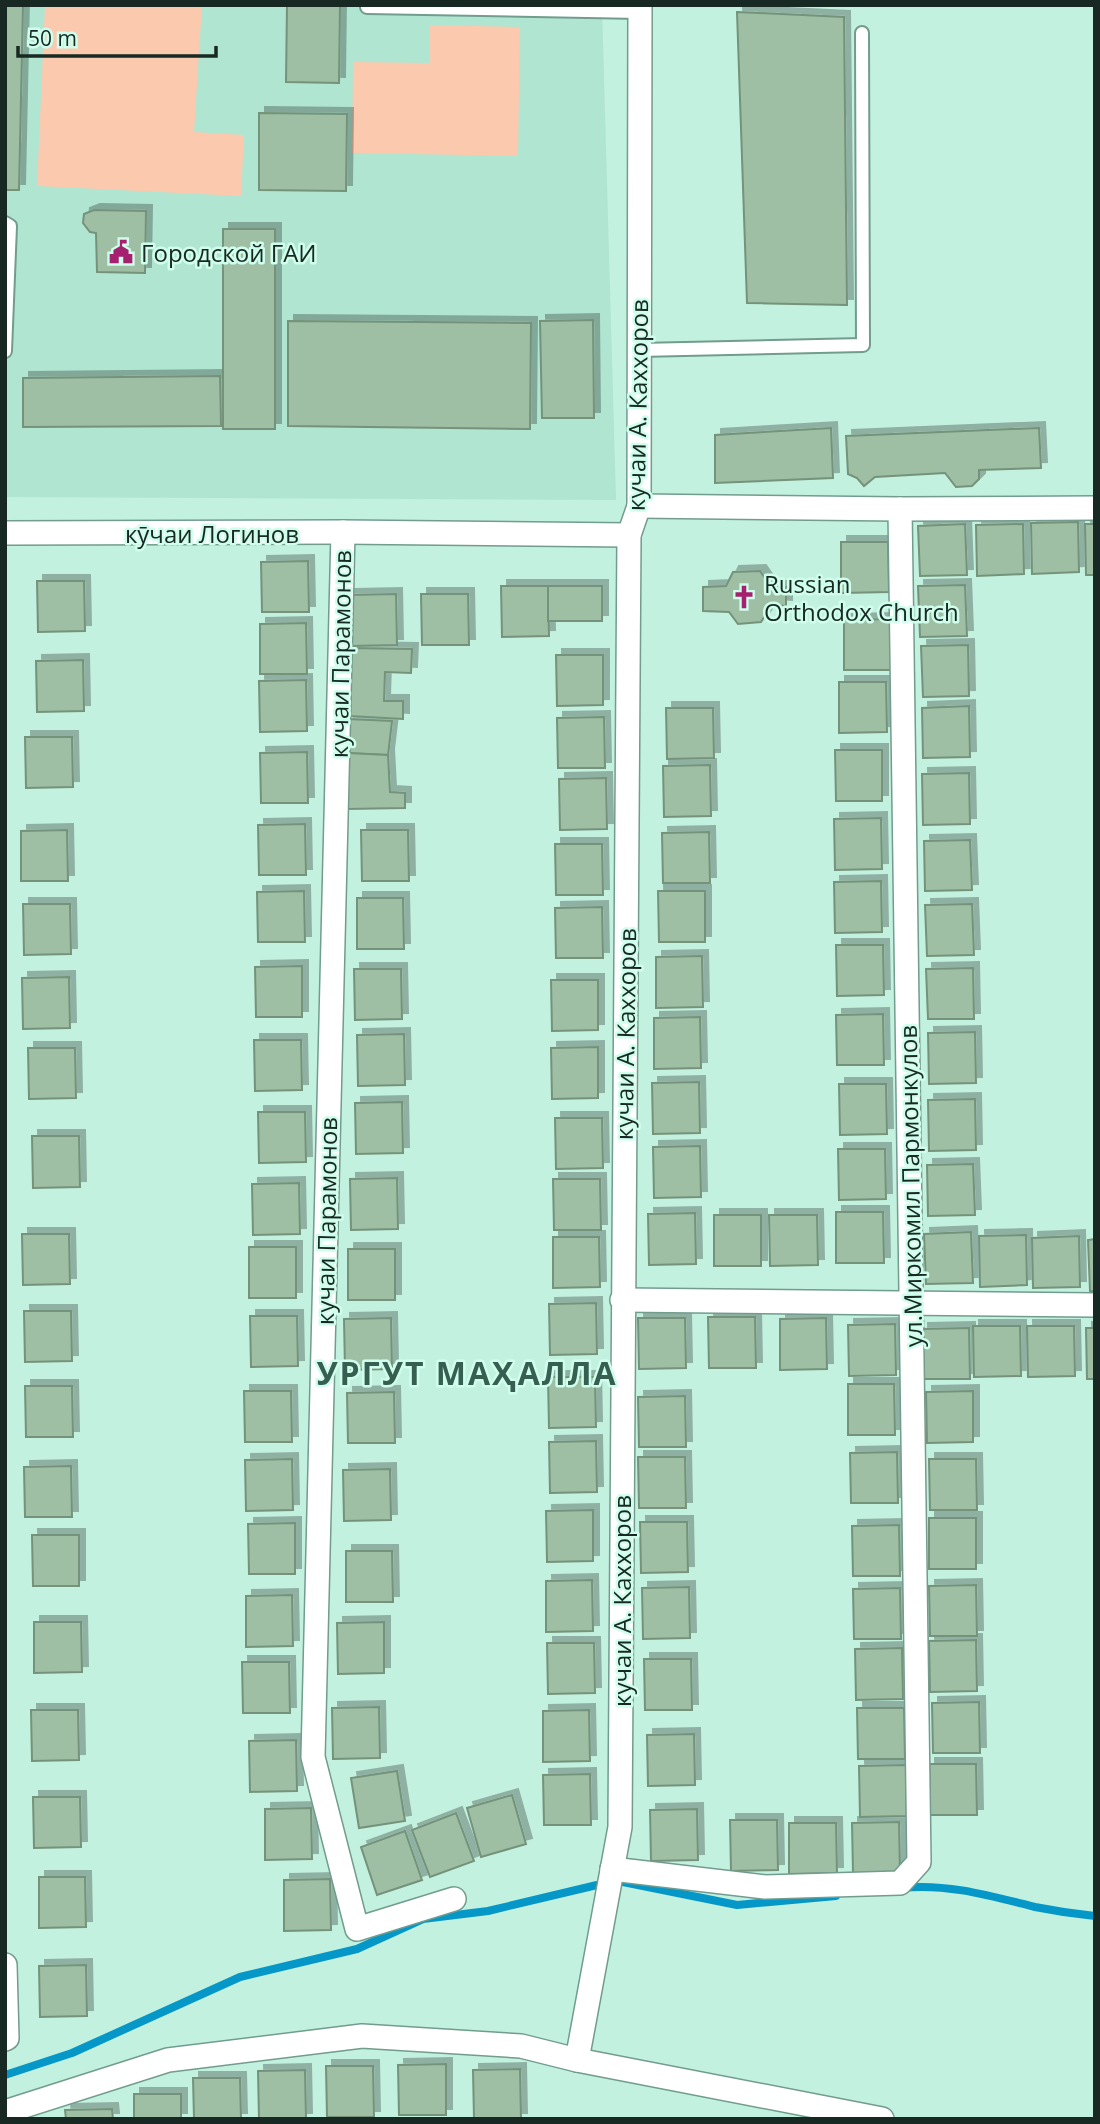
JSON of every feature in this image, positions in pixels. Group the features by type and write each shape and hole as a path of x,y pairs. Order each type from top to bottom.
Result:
{"street":[{"name":"кучаи А. Каххоров","path":"577,2060 620,1827 629,536 639,506 640,9"},
{"path":"639,506 1095,508"},
{"name":"ул.Миркомил Пармонкулов","path":"612,1869 765,1887 900,1883 919,1862 900,509"},
{"name":"кӯчаи Логинов","path":"5,533 343,532 629,536"},
{"name":"кучаи Парамонов","path":"343,532 313,1757 357,1929 454,1899"},
{"path":"622,1300 1095,1305"},
{"path":"5,1965 6,2038"},
{"path":"5,2112 168,2060 362,2036 521,2046 577,2060 882,2119"}],"lane":[{"path":"367,7 640,9"},
{"path":"639,350 863,345 862,33"},
{"path":"5,223 10,226 5,351"}],"shaded area":[{"path":"5,5 602,5 616,500 5,497"},
{"path":"45,5 202,5 194,132 244,135 241,196 37,186"},
{"path":"430,25 520,27 518,156 352,153 353,62 429,63"}],"building":[{"path":"5,5 23,5 19,190 5,190"},
{"path":"287,5 340,5 339,83 286,82"},
{"path":"737,12 844,17 847,305 747,303"},
{"path":"259,113 347,114 346,191 259,190"},
{"name":"Городской ГАИ","path":"94,210 146,211 145,273 97,272 96,233 90,232 83,223 84,214"},
{"path":"223,229 275,229 275,429 223,429"},
{"path":"593,320 594,418 542,418 540,321"},
{"path":"288,321 531,323 530,429 288,426"},
{"path":"220,376 221,426 23,427 23,378"},
{"path":"831,428 833,478 715,483 715,435"},
{"path":"1039,428 1041,468 979,470 979,479 972,486 956,487 945,473 875,477 864,486 857,478 848,474 846,436"},
{"path":"1078,522 1079,572 1032,574 1031,523"},
{"path":"965,524 967,575 920,576 918,526"},
{"path":"1023,524 1024,574 977,576 976,525"},
{"path":"1085,524 1095,524 1095,575 1086,575"},
{"path":"841,542 888,542 889,592 841,593"},
{"path":"308,561 309,612 262,612 261,562"},
{"name":"Russian Orthodox Church","path":"760,571 771,587 786,587 786,606 772,605 761,622 738,624 729,612 703,611 703,587 726,586 733,572"},
{"path":"37,581 84,581 85,631 38,632"},
{"path":"965,585 967,636 920,637 918,586"},
{"path":"501,586 548,586 549,636 502,637"},
{"path":"548,586 602,586 602,621 548,621"},
{"path":"396,594 397,645 350,646 349,595"},
{"path":"421,594 468,594 469,645 422,645"},
{"path":"891,619 891,670 844,670 844,620"},
{"path":"306,623 307,674 260,674 260,624"},
{"path":"968,645 969,696 923,697 921,646"},
{"path":"350,648 412,649 411,673 385,672 384,701 403,701 403,719 349,716"},
{"path":"556,655 603,655 603,705 557,706"},
{"path":"83,660 84,711 37,712 36,661"},
{"path":"306,680 307,731 260,732 259,681"},
{"path":"839,682 886,682 887,732 839,733"},
{"path":"969,706 970,757 923,758 922,708"},
{"path":"666,708 713,708 714,758 667,759"},
{"path":"604,717 605,768 558,768 557,718"},
{"path":"348,719 392,721 388,755 347,753"},
{"path":"25,737 72,737 73,787 26,788"},
{"path":"835,750 882,750 882,801 836,801"},
{"path":"307,752 308,803 261,803 260,753"},
{"path":"347,753 388,755 390,792 405,793 405,808 347,809"},
{"path":"710,765 711,816 664,817 663,766"},
{"path":"969,773 970,824 923,825 922,774"},
{"path":"606,778 607,829 560,830 559,779"},
{"path":"881,818 882,869 835,870 834,819"},
{"path":"305,824 306,875 259,875 258,825"},
{"path":"67,830 68,881 21,881 21,831"},
{"path":"361,830 408,830 409,881 362,881"},
{"path":"709,832 710,883 663,883 662,833"},
{"path":"970,840 972,890 925,891 924,841"},
{"path":"555,844 602,844 603,895 556,895"},
{"path":"881,881 882,932 835,933 834,882"},
{"path":"304,891 305,942 258,942 257,892"},
{"path":"658,891 705,891 705,942 659,942"},
{"path":"357,898 403,898 404,949 357,949"},
{"path":"23,904 70,904 71,954 24,955"},
{"path":"972,904 974,955 927,956 925,905"},
{"path":"602,907 603,958 556,958 555,908"},
{"path":"836,945 883,945 884,995 837,996"},
{"path":"702,956 703,1007 656,1008 656,957"},
{"path":"302,966 302,1017 256,1017 255,967"},
{"path":"973,968 974,1019 928,1019 926,969"},
{"path":"354,969 401,969 402,1019 355,1020"},
{"path":"69,977 70,1028 23,1029 22,978"},
{"path":"551,980 598,980 598,1030 552,1031"},
{"path":"883,1014 884,1065 837,1065 836,1015"},
{"path":"700,1017 701,1068 654,1069 654,1018"},
{"path":"975,1032 976,1083 929,1084 928,1033"},
{"path":"404,1034 405,1085 358,1086 357,1035"},
{"path":"254,1040 301,1040 302,1090 255,1091"},
{"path":"598,1047 598,1098 552,1099 551,1048"},
{"path":"28,1048 75,1048 76,1098 29,1099"},
{"path":"699,1082 700,1133 653,1134 652,1083"},
{"path":"839,1084 886,1084 887,1134 840,1135"},
{"path":"975,1099 976,1150 929,1151 928,1100"},
{"path":"402,1102 403,1153 356,1154 355,1103"},
{"path":"258,1112 305,1112 306,1162 259,1163"},
{"path":"555,1118 602,1118 603,1168 556,1169"},
{"path":"32,1136 79,1136 80,1187 33,1188"},
{"path":"700,1146 701,1197 654,1198 653,1147"},
{"path":"838,1149 885,1149 886,1199 839,1200"},
{"path":"973,1164 975,1215 928,1216 927,1165"},
{"path":"397,1178 398,1229 351,1230 350,1179"},
{"path":"553,1179 600,1179 601,1230 554,1230"},
{"path":"299,1183 300,1234 253,1235 252,1184"},
{"path":"836,1212 883,1212 884,1263 836,1263"},
{"path":"695,1213 696,1264 649,1265 648,1214"},
{"path":"714,1215 761,1215 761,1266 714,1266"},
{"path":"769,1215 817,1215 818,1265 770,1266"},
{"path":"971,1232 973,1283 926,1284 924,1234"},
{"path":"22,1234 69,1234 70,1284 23,1285"},
{"path":"1026,1235 1027,1285 980,1287 979,1236"},
{"path":"1079,1236 1080,1287 1033,1288 1032,1238"},
{"path":"553,1237 599,1237 600,1287 553,1288"},
{"path":"1095,1239 1095,1291 1090,1291 1088,1240"},
{"path":"249,1247 296,1247 296,1298 249,1298"},
{"path":"348,1249 395,1249 395,1300 348,1300"},
{"path":"596,1303 597,1354 550,1355 549,1304"},
{"path":"24,1311 71,1311 72,1361 25,1362"},
{"path":"250,1316 297,1316 298,1366 251,1367"},
{"path":"708,1317 755,1317 756,1368 709,1368"},
{"path":"391,1318 392,1369 345,1370 344,1319"},
{"path":"638,1318 685,1318 686,1368 639,1369"},
{"path":"826,1318 827,1369 780,1370 780,1319"},
{"path":"895,1324 896,1375 849,1376 848,1325"},
{"path":"973,1326 1020,1326 1021,1376 974,1377"},
{"path":"1027,1326 1074,1326 1075,1376 1028,1377"},
{"path":"969,1328 970,1379 923,1379 922,1329"},
{"path":"1086,1328 1095,1328 1095,1379 1087,1379"},
{"path":"548,1377 595,1377 596,1427 549,1428"},
{"path":"848,1384 894,1384 895,1435 848,1435"},
{"path":"25,1386 72,1386 73,1437 26,1437"},
{"path":"244,1391 291,1391 292,1442 245,1442"},
{"path":"973,1391 973,1442 927,1443 926,1392"},
{"path":"394,1392 395,1443 348,1443 347,1393"},
{"path":"685,1396 686,1447 639,1447 638,1397"},
{"path":"596,1441 597,1492 550,1493 549,1442"},
{"path":"897,1452 898,1503 851,1503 850,1453"},
{"path":"638,1457 685,1457 686,1508 639,1508"},
{"path":"292,1459 293,1510 246,1511 245,1460"},
{"path":"929,1459 976,1459 977,1510 930,1510"},
{"path":"71,1466 72,1517 25,1517 24,1467"},
{"path":"390,1469 391,1520 344,1521 343,1470"},
{"path":"593,1510 593,1561 547,1562 546,1511"},
{"path":"929,1518 976,1518 976,1569 929,1569"},
{"path":"640,1522 687,1522 688,1572 641,1573"},
{"path":"295,1523 295,1574 249,1574 248,1524"},
{"path":"899,1525 900,1576 853,1576 852,1526"},
{"path":"32,1535 79,1535 79,1586 33,1586"},
{"path":"346,1551 392,1551 393,1602 346,1602"},
{"path":"592,1580 593,1631 546,1632 546,1581"},
{"path":"976,1585 977,1636 930,1636 929,1586"},
{"path":"689,1587 690,1638 643,1639 642,1588"},
{"path":"900,1588 901,1639 854,1639 853,1589"},
{"path":"292,1595 293,1646 246,1647 246,1596"},
{"path":"34,1622 81,1622 82,1672 34,1673"},
{"path":"384,1622 384,1673 338,1674 337,1623"},
{"path":"976,1640 977,1691 930,1692 929,1641"},
{"path":"547,1643 594,1643 595,1693 548,1694"},
{"path":"902,1648 903,1699 856,1700 855,1649"},
{"path":"644,1659 691,1659 692,1710 645,1710"},
{"path":"242,1662 289,1662 290,1713 243,1713"},
{"path":"979,1702 980,1753 933,1753 932,1703"},
{"path":"379,1707 380,1758 333,1759 332,1708"},
{"path":"857,1708 904,1708 905,1759 858,1759"},
{"path":"31,1710 78,1710 79,1760 32,1761"},
{"path":"589,1710 590,1761 543,1762 543,1711"},
{"path":"694,1734 695,1785 648,1786 647,1735"},
{"path":"296,1740 297,1791 250,1792 249,1741"},
{"path":"929,1764 976,1764 977,1815 930,1815"},
{"path":"906,1765 907,1816 860,1817 859,1766"},
{"path":"397,1771 405,1821 359,1828 351,1778"},
{"path":"590,1774 591,1825 544,1825 543,1775"},
{"path":"512,1795 526,1844 481,1857 467,1808"},
{"path":"33,1797 80,1797 81,1847 34,1848"},
{"path":"311,1808 312,1859 265,1860 265,1809"},
{"path":"697,1809 698,1860 651,1861 650,1810"},
{"path":"456,1813 474,1861 430,1877 412,1830"},
{"path":"730,1820 777,1820 778,1870 731,1871"},
{"path":"899,1822 900,1873 853,1874 852,1823"},
{"path":"789,1823 836,1823 837,1873 789,1874"},
{"path":"405,1831 422,1880 377,1895 361,1847"},
{"path":"39,1877 85,1877 86,1927 39,1928"},
{"path":"330,1879 331,1930 284,1931 284,1880"},
{"path":"86,1965 87,2016 40,2017 39,1966"},
{"path":"446,2064 446,2115 399,2115 398,2065"},
{"path":"326,2066 373,2066 374,2117 327,2117"},
{"path":"520,2069 521,2119 474,2119 473,2070"},
{"path":"305,2070 306,2119 259,2119 258,2071"},
{"path":"193,2078 240,2078 241,2119 194,2119"},
{"path":"134,2094 181,2094 181,2119 134,2119"},
{"path":"112,2109 113,2119 66,2119 65,2110"}],"waterway":[{"path":"618,1881 737,1905 836,1896"},
{"path":"5,2075 72,2053 240,1977 357,1949 423,1919 488,1911 597,1885"},
{"path":"901,1888 952,1889 1095,1916"}],"place":[{"name":"Городской ГАИ","path":"121,252"},
{"name":"Russian Orthodox Church","path":"744,597"}],"district":[{"name":"УРГУТ МАҲАЛЛА","path":"467,1372"}]}
